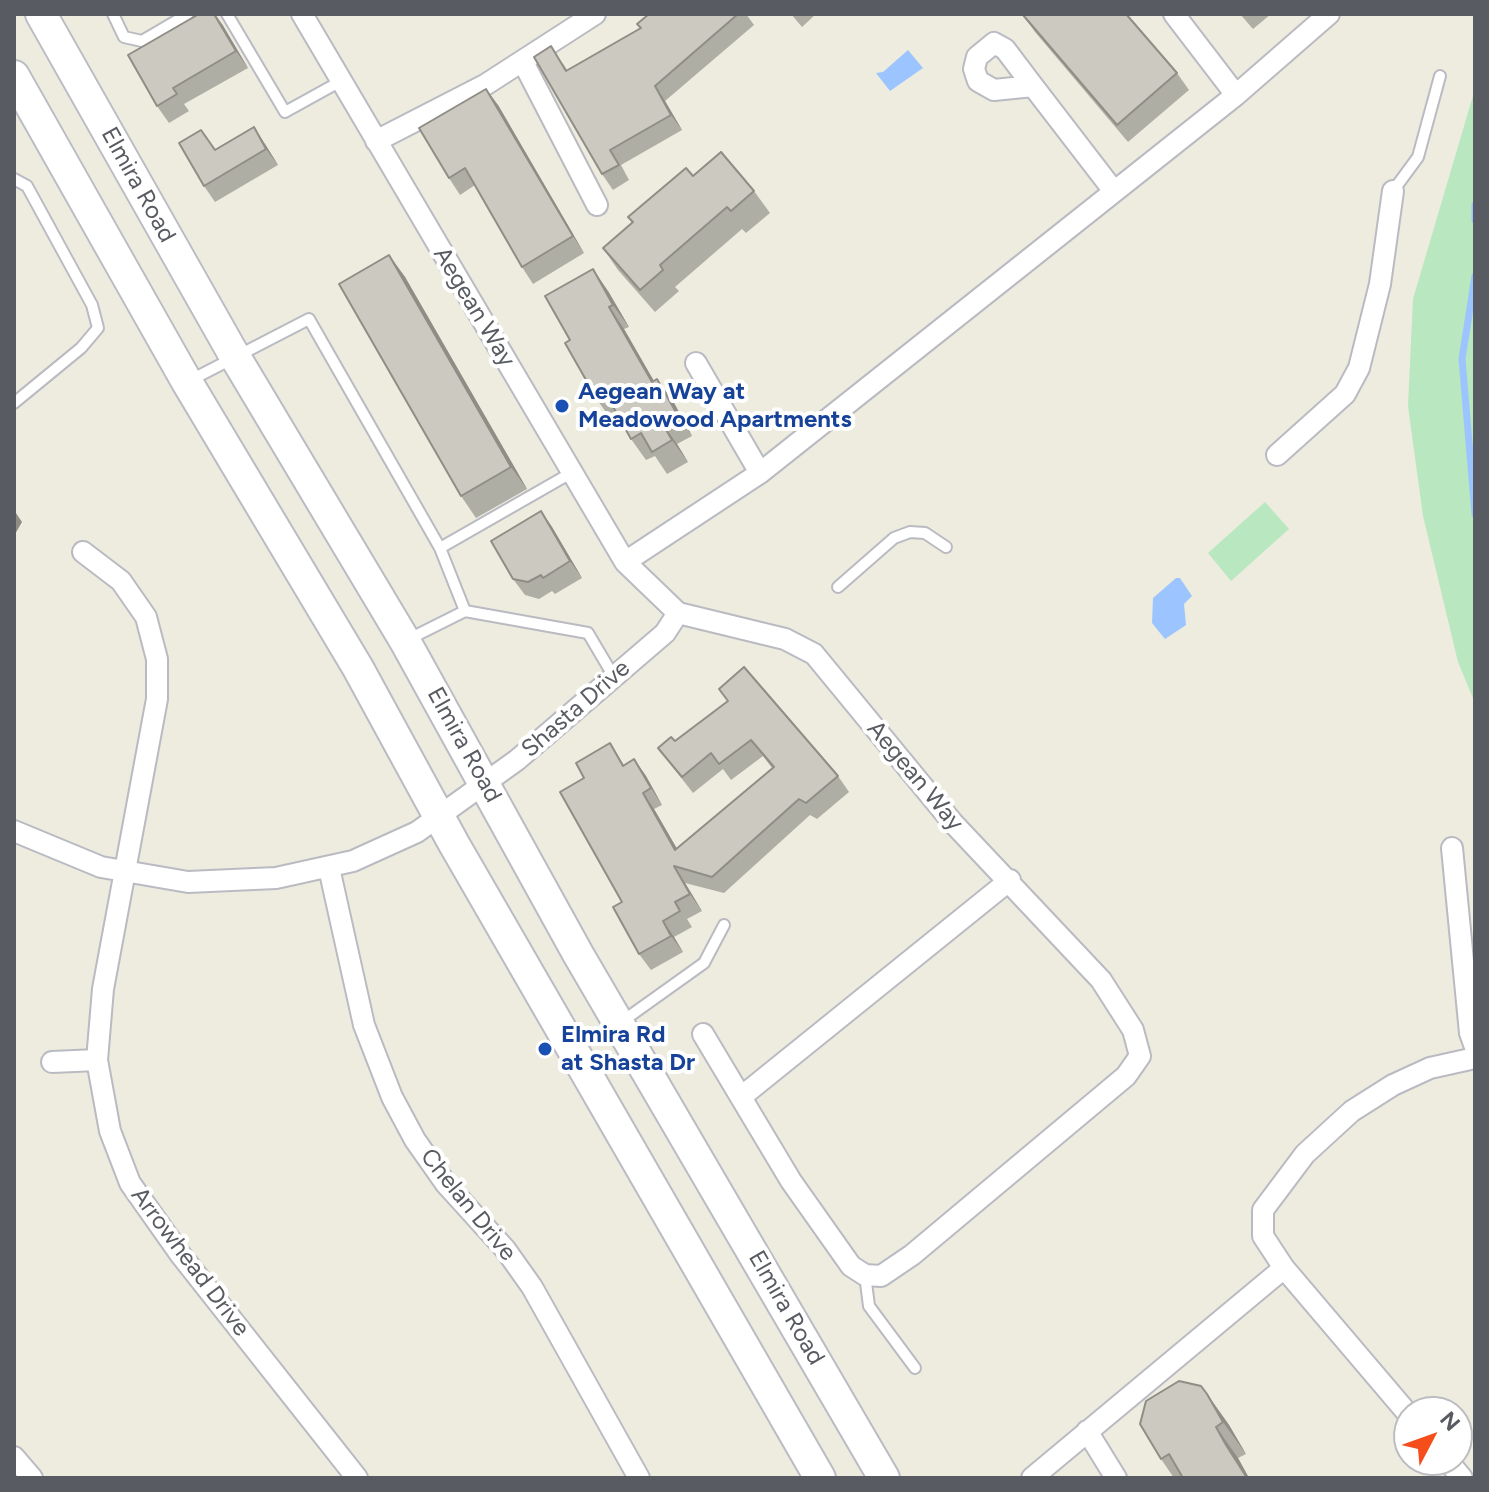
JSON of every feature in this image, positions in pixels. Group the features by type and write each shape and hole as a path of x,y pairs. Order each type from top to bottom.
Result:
{"main road":[{"name":"Elmira Road","path":"41,14 234,355 405,641 619,1023 884,1478"},
{"path":"14,76 187,382 358,668 439,816 820,1478"}],"street":[{"name":"Aegean Way","path":"302,14 625,562 678,613 785,639 814,654 953,823 1101,980 1133,1030 1140,1056 1126,1076 912,1255 881,1276 865,1275"},
{"path":"376,141 523,62 595,14"},
{"path":"1174,14 1236,95"},
{"path":"625,562 760,473 1236,95 1329,14"},
{"path":"523,62 597,205"},
{"path":"1033,86 1113,190"},
{"path":"1277,455 1345,394 1359,368 1380,284 1393,191"},
{"path":"696,363 760,473"},
{"name":"Arrowhead Drive","path":"83,552 121,581 146,617 157,659 157,699 103,989 97,1060 110,1131 130,1183 180,1254 357,1478"},
{"name":"Shasta Drive","path":"14,831 57,852 124,873 188,882 236,882 329,868 412,835 439,816 522,755 614,677 664,634 678,613"},
{"path":"1452,848 1470,1033 1475,1047"},
{"name":"Chelan Drive","path":"329,868 364,1025 392,1097 415,1140 446,1184 505,1249 532,1287 639,1478"},
{"path":"741,1097 1010,880"},
{"path":"703,1034 791,1181 851,1266 865,1275"},
{"path":"1393,1396 1284,1268 1263,1236 1263,1210 1305,1154 1352,1111 1393,1085 1430,1068 1475,1058"},
{"path":"52,1062 97,1060"},
{"path":"1032,1478 1284,1268"},
{"path":"1087,1431 1116,1478"},
{"path":"14,1457 32,1478"}],"lane":[{"path":"113,14 124,37 142,41 188,14"},
{"path":"227,14 285,112 341,81"},
{"path":"1393,191 1418,157 1440,76"},
{"path":"14,179 27,186 92,305 98,328 81,348 14,403"},
{"path":"187,382 234,355 309,319 440,548 465,611"},
{"path":"440,548 571,473"},
{"path":"838,587 894,538 910,532 925,533 946,547"},
{"path":"405,641 465,611 588,633 614,677"},
{"path":"619,1023 704,963 724,925"},
{"path":"865,1275 869,1306 915,1368"}],"green space":[{"path":"1475,89 1475,703 1458,662 1423,516 1408,406 1413,299"},
{"path":"1265,502 1289,529 1231,581 1208,553"}],"water":[{"path":"908,50 923,68 890,91 876,73 883,72"},
{"path":"1180,578 1192,596 1184,604 1186,625 1165,639 1152,623 1153,598"}],"building":[{"path":"199,14 214,14 236,51 173,88 177,94 157,106 128,55"},
{"path":"649,14 738,14 655,86 671,115 610,150 619,165 602,174 534,57 551,46 566,71 641,28 637,24"},
{"path":"1025,14 1126,14 1177,73 1117,125"},
{"path":"486,89 573,236 522,267 465,168 449,178 419,128"},
{"path":"254,127 266,149 204,186 179,143 201,130 215,150"},
{"path":"721,152 754,191 731,211 727,207 660,265 663,270 640,290 603,248 633,222 628,217 686,168 693,176"},
{"path":"389,255 511,467 461,496 339,284"},
{"path":"593,269 613,305 609,307 652,382 657,379 677,414 662,423 672,440 652,452 641,433 631,439 607,396 598,401 565,343 570,340 545,296"},
{"path":"541,511 570,561 543,578 541,575 528,582 513,579 491,541"},
{"path":"744,667 838,776 806,803 799,799 712,877 674,866 690,894 675,902 680,911 663,921 671,936 639,954 613,907 622,902 560,792 584,778 576,763 610,743 623,766 634,759 651,788 643,793 675,850 774,767 751,740 719,764 711,753 682,777 658,748 671,737 675,741 728,701 719,689"},
{"path":"1179,1381 1201,1386 1207,1394 1223,1422 1216,1427 1247,1478 1183,1478 1169,1454 1161,1459 1140,1424 1146,1401"}],"waterway":[{"path":"1475,205 1475,220"},
{"path":"1475,276 1462,359 1475,514"}],"place":[{"name":"Aegean Way at Meadowood Apartments","path":"562,406"},
{"name":"Elmira Rd at Shasta Dr","path":"545,1049"}]}
